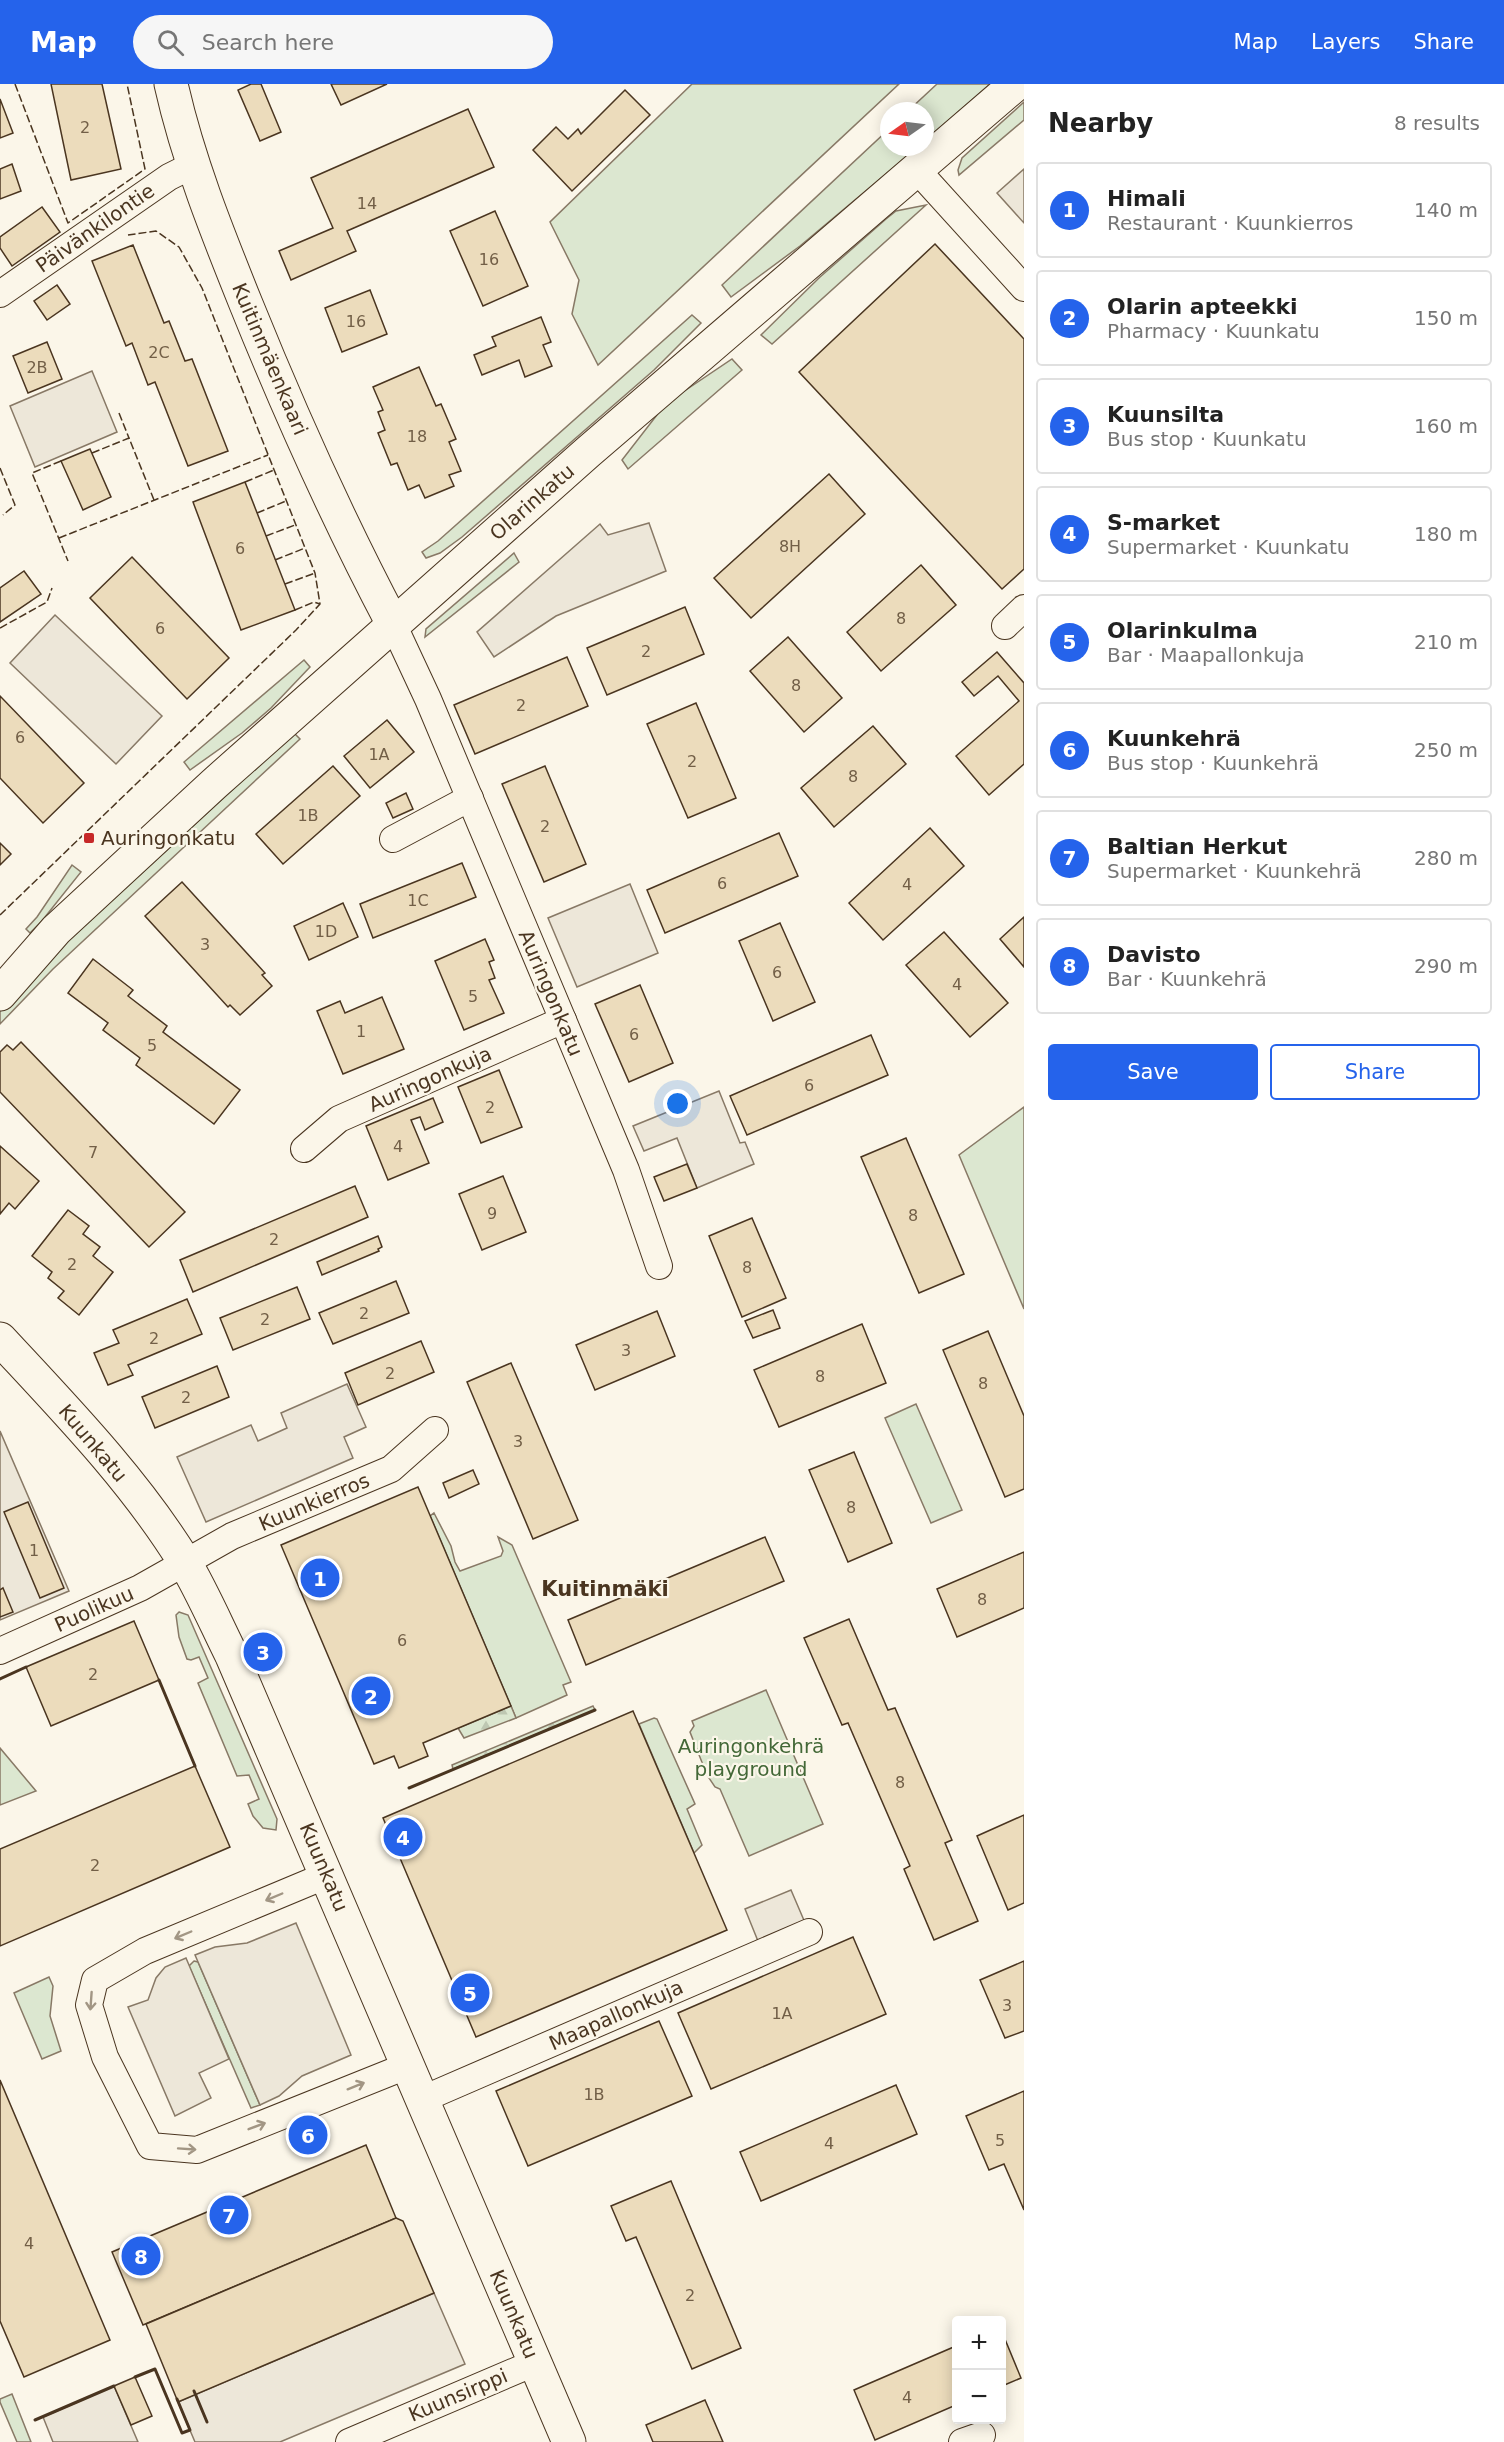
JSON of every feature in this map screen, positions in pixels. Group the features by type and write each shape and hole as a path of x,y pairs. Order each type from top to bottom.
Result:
{"main road":[{"name":"Kuitinmäenkaari","path":"171,84 193,165 213,222 349,541 393,624"},
{"name":"Olarinkatu","path":"0,994 56,930 214,784 588,452 1017,84"},
{"name":"Olarinkatu","path":"0,971 56,930"},
{"name":"Kuunkatu","path":"0,1339 60,1403 117,1471 159,1523 185,1563 232,1656 569,2442"}],"street":[{"name":"Päivänkilontie","path":"0,294 169,177 193,165"},
{"path":"917,170 1024,288"},
{"path":"1005,626 1024,608"},
{"name":"Auringonkatu","path":"393,624 470,798 626,1170 659,1266"},
{"path":"393,839 470,798"},
{"name":"Auringonkuja","path":"304,1149 339,1119 563,1020"},
{"name":"Kuunkierros","path":"185,1563 232,1536 391,1469 435,1430"},
{"name":"Puolikuu","path":"0,1651 140,1588 185,1563"},
{"path":"327,1875 145,1951 95,1980 89,2005 105,2057 150,2146 197,2150 408,2065"},
{"name":"Maapallonkuja","path":"423,2099 809,1932"},
{"name":"Kuunsirppi","path":"349,2442 534,2363"}],"green space":[{"path":"692,84 899,84 598,365 572,314 579,280 550,222"},
{"path":"937,84 990,84 934,133 934,102 918,102"},
{"path":"1024,102 1024,120 959,175 958,170 962,158"},
{"path":"880,137 880,156 907,156 800,246 731,297 722,285"},
{"path":"926,205 772,344 761,335 820,277 896,211"},
{"path":"692,315 701,323 654,370 462,537 440,553 426,558 422,552 438,541"},
{"path":"732,359 742,370 628,469 622,460 660,411 674,398"},
{"path":"514,553 519,562 425,637 426,629"},
{"path":"304,660 310,667 271,708 242,733 190,770 184,762"},
{"path":"294,733 300,739 53,969 0,1024 0,1010 44,963"},
{"path":"72,865 81,872 30,933 26,929 37,917"},
{"path":"1024,1107 1024,1309 959,1155"},
{"path":"916,1404 962,1510 931,1523 885,1418"},
{"path":"434,1513 451,1546 460,1571 501,1556 503,1551 498,1537 512,1545 571,1682 563,1685 567,1695 516,1718 430,1516"},
{"path":"179,1612 188,1615 277,1819 276,1830 263,1828 253,1816 248,1804 259,1799 249,1775 237,1776 198,1683 208,1678 199,1657 187,1659 179,1637 176,1615"},
{"name":"Auringonkehrä playground","path":"766,1690 823,1824 749,1856 720,1789 715,1787 707,1775 690,1732 694,1726 692,1721"},
{"path":"511,1706 516,1718 464,1738 458,1728"},
{"path":"593,1706 595,1710 453,1769 452,1765"},
{"path":"657,1719 695,1804 687,1809 702,1845 694,1853 639,1724"},
{"path":"0,1748 36,1791 0,1805"},
{"path":"194,1961 198,1962 260,2105 251,2108 189,1966"},
{"path":"49,1977 53,1986 50,2016 61,2051 42,2059 14,1993"},
{"path":"12,2394 31,2442 17,2442 0,2402 0,2399"}],"shaded area":[{"path":"1024,169 1024,223 997,193"},
{"path":"92,371 117,432 35,467 10,406"},
{"path":"649,523 666,571 556,616 494,657 477,632 600,524 608,535"},
{"path":"55,615 162,716 116,764 10,663"},
{"path":"630,884 658,953 577,987 548,918"},
{"path":"719,1091 740,1143 745,1142 754,1164 697,1188 677,1138 644,1151 633,1126"},
{"path":"347,1384 366,1427 344,1437 353,1458 206,1522 177,1457 251,1425 258,1441 287,1428 281,1413"},
{"path":"0,1431 69,1591 0,1620"},
{"path":"791,1890 809,1932 762,1951 745,1909"},
{"path":"296,1923 351,2055 302,2076 279,2096 260,2105 195,1955 215,1947 247,1943"},
{"path":"186,1958 229,2059 199,2073 211,2098 175,2116 128,2007 148,2000 156,1978 165,1967"},
{"path":"434,2293 465,2364 280,2442 195,2442 178,2402"},
{"path":"114,2386 138,2442 53,2442 43,2417"}],"building":[{"path":"51,84 102,84 121,169 71,180"},
{"path":"251,84 261,84 281,132 260,141 238,90"},
{"path":"331,84 387,84 341,105"},
{"path":"625,90 650,115 572,191 533,150 556,127 568,139 578,129 581,134"},
{"path":"0,99 13,133 0,138"},
{"path":"468,109 494,167 347,231 356,251 291,280 279,251 333,228 311,178"},
{"path":"12,164 21,191 0,199 0,169"},
{"path":"42,207 60,232 12,266 0,248 0,237"},
{"path":"495,211 528,286 483,306 450,231"},
{"path":"935,244 1024,339 1024,569 1002,589 799,372"},
{"path":"133,245 164,323 169,321 185,361 192,359 228,451 188,466 155,382 148,385 132,343 126,346 92,261"},
{"path":"57,285 70,304 47,320 34,301"},
{"path":"370,290 387,334 342,352 325,308"},
{"path":"541,317 551,342 543,345 552,366 525,377 519,360 482,375 474,355 496,346 492,337"},
{"path":"47,342 62,379 28,393 13,356"},
{"path":"419,367 436,406 441,404 456,439 449,442 461,471 449,475 454,486 425,498 419,485 408,490 397,463 391,465 378,433 385,430 378,412 383,410 373,387"},
{"path":"90,449 111,497 83,510 61,461"},
{"path":"829,474 865,514 751,618 714,578"},
{"path":"245,482 295,610 241,630 193,502"},
{"path":"132,557 229,658 187,699 90,598"},
{"path":"921,565 956,605 881,671 847,632"},
{"path":"24,571 41,594 0,622 0,588"},
{"path":"685,607 704,654 607,695 587,648"},
{"path":"788,637 842,698 804,732 750,671"},
{"path":"997,652 1024,683 1024,764 989,795 956,756 1019,701 998,676 974,696 962,682"},
{"path":"567,657 588,706 475,754 454,705"},
{"path":"0,696 84,783 43,823 0,778"},
{"path":"696,703 736,798 688,818 647,724"},
{"path":"387,720 414,752 370,788 344,756"},
{"path":"873,726 906,764 834,827 801,788"},
{"path":"333,766 360,796 283,864 256,834"},
{"path":"545,766 586,864 544,882 502,784"},
{"path":"406,793 413,809 393,818 386,803"},
{"path":"930,828 964,866 883,940 849,903"},
{"path":"779,833 798,876 665,933 647,890"},
{"path":"0,843 11,854 0,865"},
{"path":"462,863 476,897 373,938 360,904"},
{"path":"182,882 265,973 262,975 272,986 240,1015 230,1005 228,1007 145,916"},
{"path":"343,903 358,937 309,960 294,926"},
{"path":"1024,917 1024,967 1000,939"},
{"path":"780,923 815,1002 773,1021 739,941"},
{"path":"944,932 1008,1003 970,1037 906,965"},
{"path":"485,939 494,960 489,962 495,978 489,980 504,1013 464,1030 435,961"},
{"path":"93,959 133,990 128,996 167,1026 163,1032 240,1090 214,1124 136,1065 140,1058 103,1030 108,1023 68,993"},
{"path":"640,985 673,1063 629,1082 595,1004"},
{"path":"382,997 404,1049 343,1074 317,1011 340,1001 345,1013"},
{"path":"871,1035 888,1075 747,1135 730,1096"},
{"path":"21,1042 185,1212 149,1247 0,1092 0,1052 7,1045 13,1050"},
{"path":"499,1070 522,1127 481,1143 458,1087"},
{"path":"433,1098 443,1122 425,1130 420,1117 411,1120 429,1163 388,1180 366,1126"},
{"path":"906,1138 964,1274 919,1293 861,1157"},
{"path":"0,1146 39,1181 15,1209 9,1203 0,1214"},
{"path":"687,1164 697,1188 664,1201 654,1177"},
{"path":"503,1176 526,1232 482,1250 459,1194"},
{"path":"355,1186 368,1217 193,1292 180,1260"},
{"path":"68,1210 89,1226 83,1234 100,1247 93,1256 113,1272 79,1315 58,1298 64,1291 48,1278 52,1272 32,1256"},
{"path":"752,1218 786,1298 742,1317 709,1236"},
{"path":"378,1236 382,1247 378,1249 379,1251 322,1275 317,1262"},
{"path":"396,1281 409,1313 333,1344 319,1313"},
{"path":"297,1287 310,1319 233,1350 220,1318"},
{"path":"187,1299 202,1334 128,1365 133,1375 108,1385 94,1353 119,1343 113,1330"},
{"path":"773,1310 780,1328 753,1338 745,1321"},
{"path":"657,1311 675,1356 595,1390 576,1345"},
{"path":"862,1324 886,1383 779,1427 754,1370"},
{"path":"988,1331 1024,1416 1024,1489 1005,1497 943,1350"},
{"path":"421,1341 434,1372 358,1405 345,1373"},
{"path":"511,1363 578,1520 533,1539 467,1382"},
{"path":"217,1366 229,1397 155,1428 142,1397"},
{"path":"854,1452 892,1543 848,1562 809,1470"},
{"path":"473,1470 479,1484 449,1498 443,1483"},
{"path":"418,1487 511,1706 423,1743 428,1756 399,1768 394,1756 374,1764 281,1545"},
{"path":"28,1502 64,1588 40,1598 4,1512"},
{"path":"765,1537 784,1581 586,1665 568,1620"},
{"path":"1024,1552 1024,1608 957,1637 937,1589"},
{"path":"3,1588 13,1612 0,1617 0,1590"},
{"path":"849,1619 888,1710 895,1708 952,1840 945,1843 978,1921 934,1940 904,1869 910,1866 848,1723 842,1725 804,1638"},
{"path":"134,1621 159,1680 51,1726 26,1667"},
{"path":"633,1711 727,1930 476,2037 383,1818"},
{"path":"195,1766 230,1847 0,1946 0,1849"},
{"path":"1024,1815 1024,1903 1008,1910 977,1836"},
{"path":"853,1937 886,2014 711,2089 678,2013"},
{"path":"1024,1961 1024,2031 1005,2038 980,1980"},
{"path":"659,2021 692,2096 528,2166 496,2091"},
{"path":"0,2080 110,2340 24,2377 0,2321"},
{"path":"896,2085 917,2134 761,2201 740,2152"},
{"path":"1024,2091 1024,2210 1004,2164 989,2170 966,2116"},
{"path":"366,2145 396,2218 143,2325 112,2252"},
{"path":"671,2181 741,2348 692,2369 636,2237 626,2241 611,2206"},
{"path":"396,2218 403,2221 434,2293 178,2402 146,2324"},
{"path":"1006,2342 1021,2378 1006,2384"},
{"path":"952,2348 952,2407 875,2440 854,2390"},
{"path":"135,2377 152,2416 131,2425 114,2386"},
{"path":"705,2400 723,2442 653,2442 646,2425"}],"fence":[{"path":"15,84 68,223 145,169 127,84"},
{"path":"0,915 296,630 320,604 315,573 202,288 179,247 156,231 128,235"},
{"path":"119,413 129,438"},
{"path":"92,453 129,438 154,500"},
{"path":"59,538 268,455"},
{"path":"61,461 32,473 68,561"},
{"path":"0,468 15,505 3,515"},
{"path":"245,482 274,470"},
{"path":"257,513 286,501"},
{"path":"266,536 295,525"},
{"path":"275,560 305,548"},
{"path":"285,584 315,573"},
{"path":"0,628 47,602 52,588"},
{"path":"295,610 314,602 320,604"}],"wall":[{"path":"0,1679 26,1667"},
{"path":"159,1680 195,1766"},
{"path":"409,1788 595,1710"},
{"path":"135,2377 155,2369 182,2433 190,2430 177,2399"},
{"path":"35,2420 114,2386"},
{"path":"194,2391 207,2422"}],"place":[{"name":"Auringonkatu","path":"89,838"},
{"name":"Himali","path":"320,1578"},
{"name":"Kuunsilta","path":"263,1652"},
{"name":"Olarin apteekki","path":"371,1696"},
{"name":"S-market","path":"403,1837"},
{"name":"Olarinkulma","path":"470,1993"},
{"name":"Kuunkehrä","path":"308,2135"},
{"name":"Baltian Herkut","path":"229,2215"},
{"name":"Davisto","path":"141,2256"}],"district":[{"name":"Kuitinmäki","path":"605,1589"}]}
